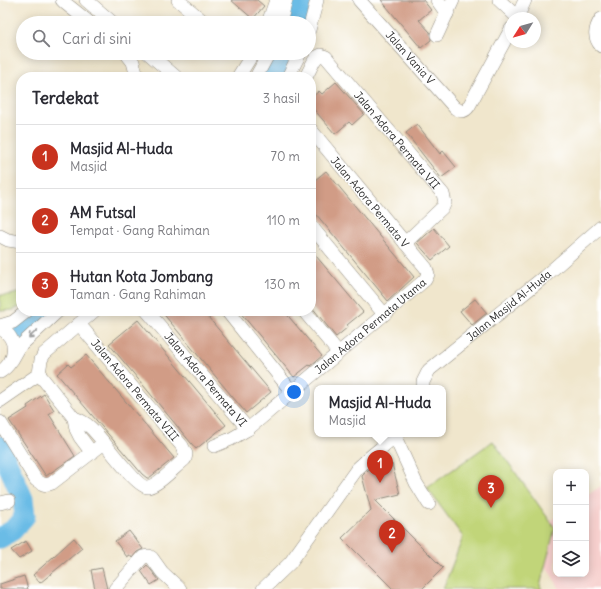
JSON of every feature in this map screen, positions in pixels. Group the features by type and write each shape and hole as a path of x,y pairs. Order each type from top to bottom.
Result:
{"street":[{"path":"62,0 79,16"},
{"path":"86,0 105,16"},
{"path":"178,0 197,16"},
{"path":"313,16 317,0"},
{"name":"Jalan Vania V","path":"359,0 459,111 463,111 469,106 505,40"},
{"path":"437,0 447,14"},
{"path":"437,35 453,0"},
{"path":"499,0 511,12"},
{"path":"520,12 525,0"},
{"path":"271,16 278,1"},
{"path":"278,1 279,16"},
{"path":"601,18 596,27 595,34 601,46"},
{"name":"Jalan Adora Permata VII","path":"316,59 321,55 326,57 440,189 445,198 443,207 405,244"},
{"path":"131,60 136,72"},
{"path":"154,60 163,72"},
{"path":"240,72 245,60"},
{"path":"258,72 264,60"},
{"path":"290,72 296,60"},
{"name":"Jalan Adora Permata VII","path":"309,72 315,60"},
{"name":"Jalan Adora Permata V","path":"316,136 426,268 428,274"},
{"name":"Jalan Masjid Al-Huda","path":"423,385 429,370 544,277 601,227"},
{"path":"316,232 384,314"},
{"path":"0,236 8,240 16,241"},
{"name":"Jalan Adora Permata Utama","path":"214,446 231,439 248,429 425,280 428,274"},
{"path":"0,327 13,322 21,316"},
{"path":"0,372 7,367 20,346 53,316"},
{"path":"88,316 44,354 41,360 39,374 74,418 76,429 80,438 92,453"},
{"name":"Jalan Adora Permata VI","path":"152,316 248,429"},
{"path":"231,316 292,392"},
{"path":"308,316 338,352"},
{"name":"Jalan Adora Permata VIII","path":"78,324 182,446 186,454 185,459 156,483 148,487 143,487 104,443"},
{"path":"0,327 6,331 12,340 14,350 12,360"},
{"path":"0,401 39,374"},
{"path":"0,422 36,480 47,485 52,483 104,443 83,421 74,418"},
{"path":"263,589 290,563 357,469 396,437"},
{"path":"397,437 416,483 428,504"},
{"path":"115,589 143,556 146,556 152,558 162,572 180,589"}],"shaded area":[{"path":"601,486 601,589 560,589 528,536 553,519 553,577 589,577 589,494"}],"green space":[{"path":"16,293 16,309 0,311 0,295"},
{"path":"493,441 553,525 553,536 540,586 542,589 443,589 463,537 427,488"}],"building":[{"path":"231,0 257,0 264,6 256,16 250,16"},
{"path":"381,0 423,0 431,10 419,20 430,32 431,40 421,48"},
{"path":"336,82 364,114 352,125 349,122 335,134 316,112 316,94 319,91 322,94"},
{"path":"417,124 440,154 443,151 456,167 441,178 406,133"},
{"path":"326,171 414,277 388,301 316,214 316,179"},
{"path":"434,228 449,246 432,260 417,243"},
{"path":"316,256 363,312 347,325 348,327 336,337 316,312"},
{"path":"475,299 487,313 472,325 460,311"},
{"path":"165,316 207,316 271,392 246,413"},
{"path":"243,316 288,316 322,356 294,377"},
{"path":"138,320 226,425 196,449 109,344"},
{"path":"86,355 174,458 149,478 142,474 57,374 68,364 71,367"},
{"path":"44,394 54,410 49,414 75,456 46,476 9,420 28,408 27,406"},
{"path":"392,464 400,494 375,500 443,568 422,589 393,589 342,538 371,510 362,476 368,470"},
{"path":"129,531 143,549 137,552 132,558 130,555 127,557 115,541"},
{"path":"74,538 82,548 40,583 33,575"},
{"path":"26,541 32,551 19,559 11,550"},
{"path":"147,565 159,580 151,585 141,571"},
{"path":"102,568 107,589 95,589 91,570"},
{"path":"24,576 28,589 0,589 0,584"}],"waterway":[{"path":"298,16 302,0"},
{"path":"276,72 283,60"},
{"path":"21,336 43,316"},
{"path":"0,446 23,499 25,516 13,530 0,538"}],"place":[{"name":"Masjid Al-Huda","path":"380,483"},
{"name":"Hutan Kota Jombang","path":"491,508"},
{"name":"AM Futsal","path":"392,553"}]}
